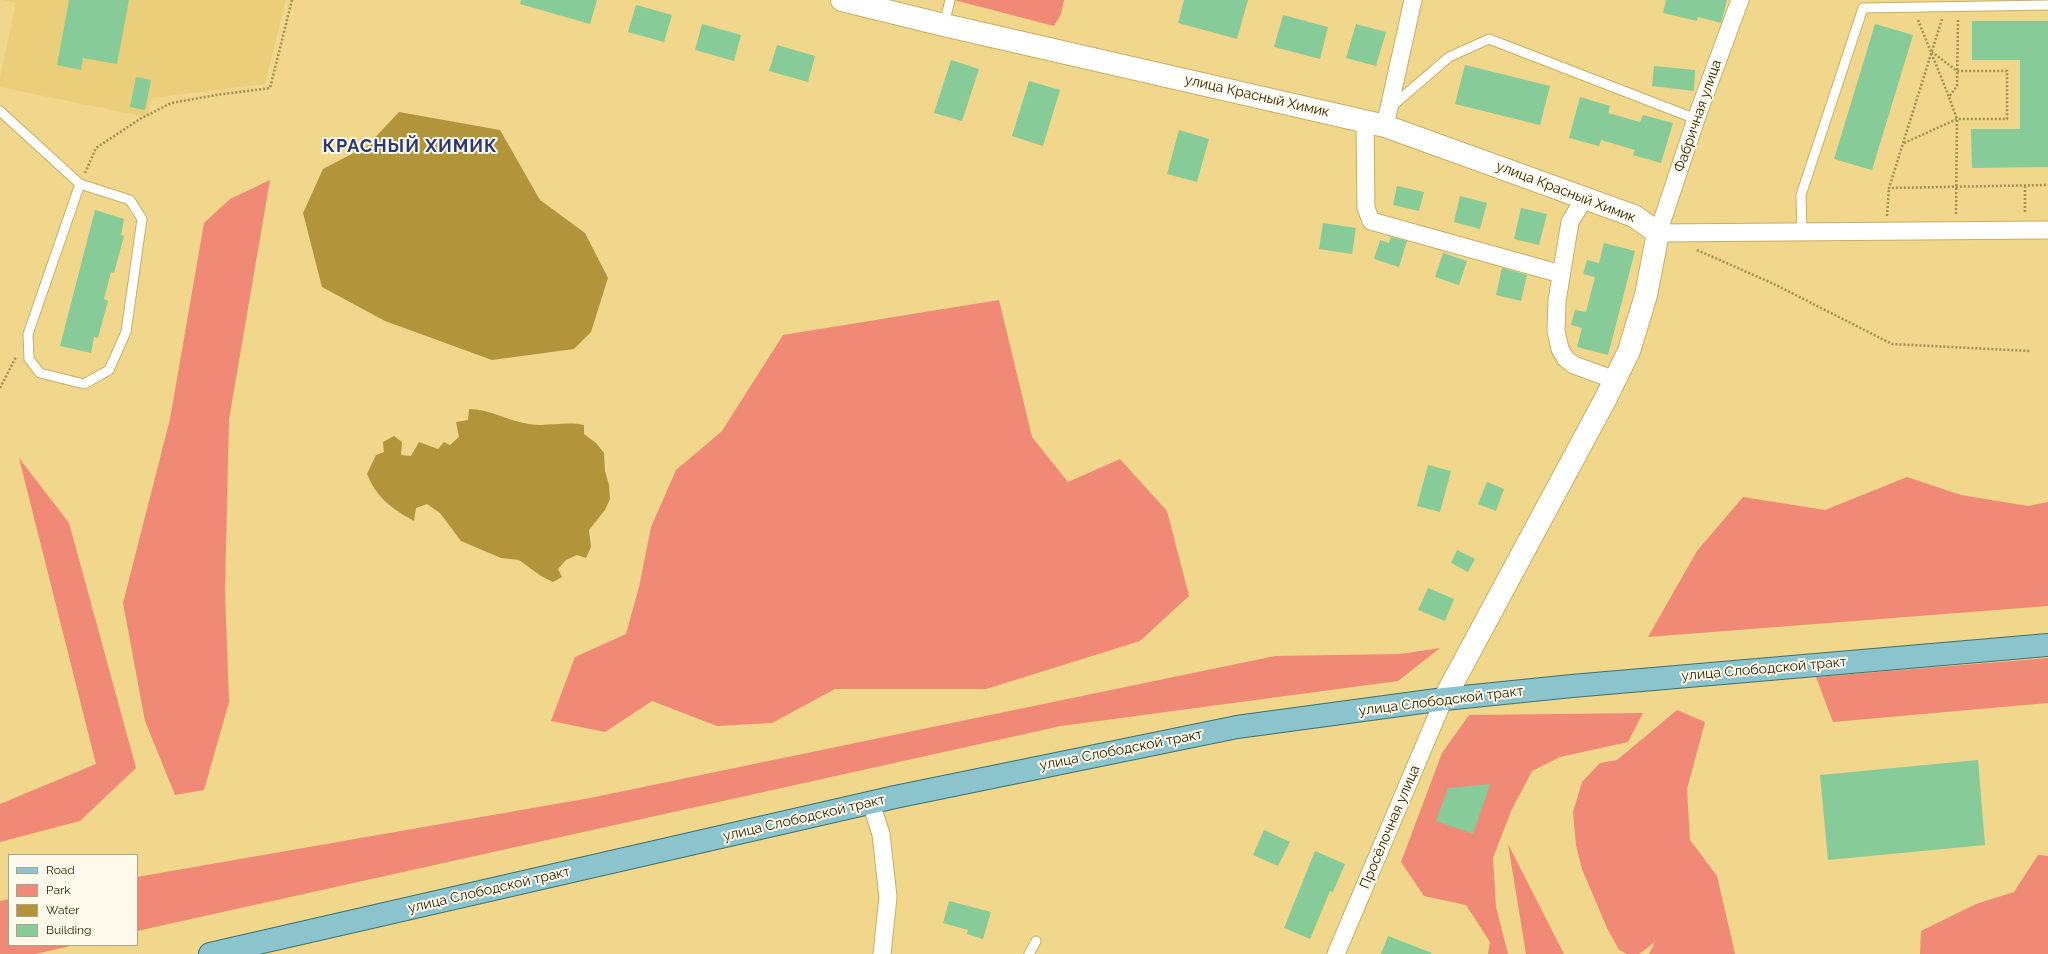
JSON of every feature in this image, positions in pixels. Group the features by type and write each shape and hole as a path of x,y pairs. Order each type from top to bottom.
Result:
{"main road":[{"name":"улица Слободской тракт","path":"210,954 871,803 1036,767 1237,727 1444,699 1572,686 2048,645"}],"street":[{"name":"улица Красный Химик","path":"842,0 944,25 1379,119 1634,216 1658,233"},
{"path":"1413,0 1379,119 1366,208 1369,218 1375,223 1561,274"},
{"name":"Фабричная улица","path":"1658,233 1696,119 1740,0"},
{"path":"1585,198 1570,222 1557,301 1556,331 1560,349 1566,359 1574,365 1615,380"},
{"path":"1444,699 1615,380 1629,351 1646,295 1658,233 2048,230"},
{"name":"Просёлочная улица","path":"1336,954 1444,699"},
{"path":"871,803 880,834 888,897 882,954"}],"lane":[{"path":"944,25 950,0"},
{"path":"1802,232 1801,195 1863,8 2048,5"},
{"path":"1379,119 1450,57 1489,38 1696,119"},
{"path":"0,111 80,184 130,200 142,219 126,332 108,370 84,384 40,374 29,359 28,334 80,184"},
{"path":"1029,954 1036,941"}],"path":[{"path":"80,184 96,148 140,119 164,106 171,103 216,95 270,88 292,0"},
{"path":"1949,97 1957,86 1958,6"},
{"path":"1912,7 1932,52 1957,119 1956,218"},
{"path":"1887,219 1889,188 1946,7"},
{"path":"1903,143 1957,119 2007,119 2007,72 1957,72 1932,52"},
{"path":"2025,186 2025,217"},
{"path":"1889,188 2048,186"},
{"path":"1694,249 1774,284 1892,344 2030,351"},
{"path":"0,388 28,334"}],"shaded area":[{"path":"4,0 286,0 265,84 152,98 146,117 0,87 0,77 16,3"}],"green space":[{"path":"954,0 1064,0 1061,14 1054,26"},
{"path":"270,180 229,419 225,590 229,702 204,790 175,795 145,721 123,603 170,419 204,223 230,199"},
{"path":"999,300 1032,437 1068,482 1120,459 1167,511 1189,596 1140,641 986,689 835,689 772,723 717,726 652,701 605,732 551,721 575,657 626,634 639,587 651,527 676,470 722,431 783,335"},
{"path":"19,458 69,523 136,768 80,821 0,842 0,804 96,764"},
{"path":"1907,477 1961,495 2028,506 2048,502 2048,606 1648,637 1697,551 1743,497 1825,510"},
{"path":"1440,648 1398,681 1061,726 138,931 138,877 590,798 1275,656 1400,654"},
{"path":"2048,658 2048,703 1833,722 1816,677"},
{"path":"1677,710 1705,722 1687,789 1690,840 1717,876 1735,954 1649,954 1655,942 1639,954 1627,954 1619,950 1607,928 1582,869 1576,845 1573,812 1582,782 1600,763 1617,760"},
{"path":"1643,713 1628,742 1560,757 1532,771 1511,811 1493,858 1496,907 1508,954 1488,954 1490,942 1466,905 1424,896 1401,862 1442,753 1469,715"},
{"path":"1508,844 1564,954 1526,954"},
{"path":"2038,855 2048,856 2048,954 1920,954 1921,931 1976,904 2014,892"},
{"path":"8,899 8,946 71,946 35,954 0,954 0,901"}],"water":[{"path":"399,112 500,130 540,200 585,233 608,278 591,332 574,349 492,360 385,321 322,287 303,213 323,169 367,146"},
{"path":"469,409 484,411 536,425 584,425 584,434 596,443 604,453 605,471 609,485 610,499 605,510 589,530 591,547 586,558 577,555 566,560 558,569 562,577 553,582 541,576 519,560 501,558 461,541 440,513 427,504 416,508 414,521 398,512 375,490 367,474 376,455 384,452 383,442 394,436 402,442 401,455 411,456 419,442 438,449 444,442 450,445 459,437 456,422 468,420"}],"building":[{"path":"69,0 129,0 117,64 83,58 81,70 57,65"},
{"path":"521,0 597,0 590,24 520,4"},
{"path":"1184,0 1248,0 1237,39 1178,23"},
{"path":"1666,0 1727,0 1721,23 1698,17 1697,21 1663,13"},
{"path":"636,5 672,15 664,42 628,32"},
{"path":"1283,15 1328,27 1320,59 1274,47"},
{"path":"1972,21 2048,21 2048,167 1972,168 1971,129 2020,129 2020,60 1972,60"},
{"path":"702,24 741,35 734,61 695,50"},
{"path":"1356,24 1386,32 1376,66 1346,58"},
{"path":"1875,24 1913,35 1872,170 1834,159"},
{"path":"777,45 815,56 808,82 769,71"},
{"path":"951,60 979,69 962,121 934,113"},
{"path":"1465,65 1550,86 1540,125 1455,104"},
{"path":"1654,66 1695,70 1694,91 1652,86"},
{"path":"136,77 151,80 145,110 130,107"},
{"path":"1029,81 1060,90 1043,146 1012,136"},
{"path":"1580,97 1610,106 1608,113 1640,122 1643,115 1673,123 1661,163 1633,155 1635,150 1601,140 1599,146 1569,138"},
{"path":"1179,130 1209,139 1197,182 1167,174"},
{"path":"1397,186 1424,192 1419,211 1393,205"},
{"path":"1460,196 1487,203 1480,229 1454,222"},
{"path":"1521,208 1547,214 1539,245 1514,239"},
{"path":"95,210 124,219 121,235 124,236 114,273 111,272 104,299 108,301 98,338 94,337 91,353 60,346"},
{"path":"1323,223 1356,228 1352,254 1319,249"},
{"path":"1391,237 1407,241 1399,267 1374,259 1380,240 1389,243"},
{"path":"1604,243 1635,251 1608,355 1577,347 1582,328 1571,325 1575,310 1586,312 1595,277 1583,274 1587,260 1599,263"},
{"path":"1443,253 1467,261 1459,285 1435,277"},
{"path":"1502,268 1527,275 1521,301 1496,295"},
{"path":"1428,465 1451,471 1440,512 1417,506"},
{"path":"1487,482 1504,489 1496,511 1478,504"},
{"path":"1457,550 1475,559 1468,572 1451,563"},
{"path":"1428,588 1454,599 1445,621 1418,610"},
{"path":"1978,760 1985,845 1828,860 1820,775"},
{"path":"1490,784 1473,834 1436,821 1448,788"},
{"path":"1264,830 1290,842 1278,866 1253,855"},
{"path":"1315,851 1345,864 1333,892 1330,891 1310,939 1284,928"},
{"path":"949,901 991,912 983,939 967,934 968,930 943,923"},
{"path":"1388,936 1432,953 1381,954"}],"district":[{"name":"КРАСНЫЙ ХИМИК","path":"410,147"}]}
